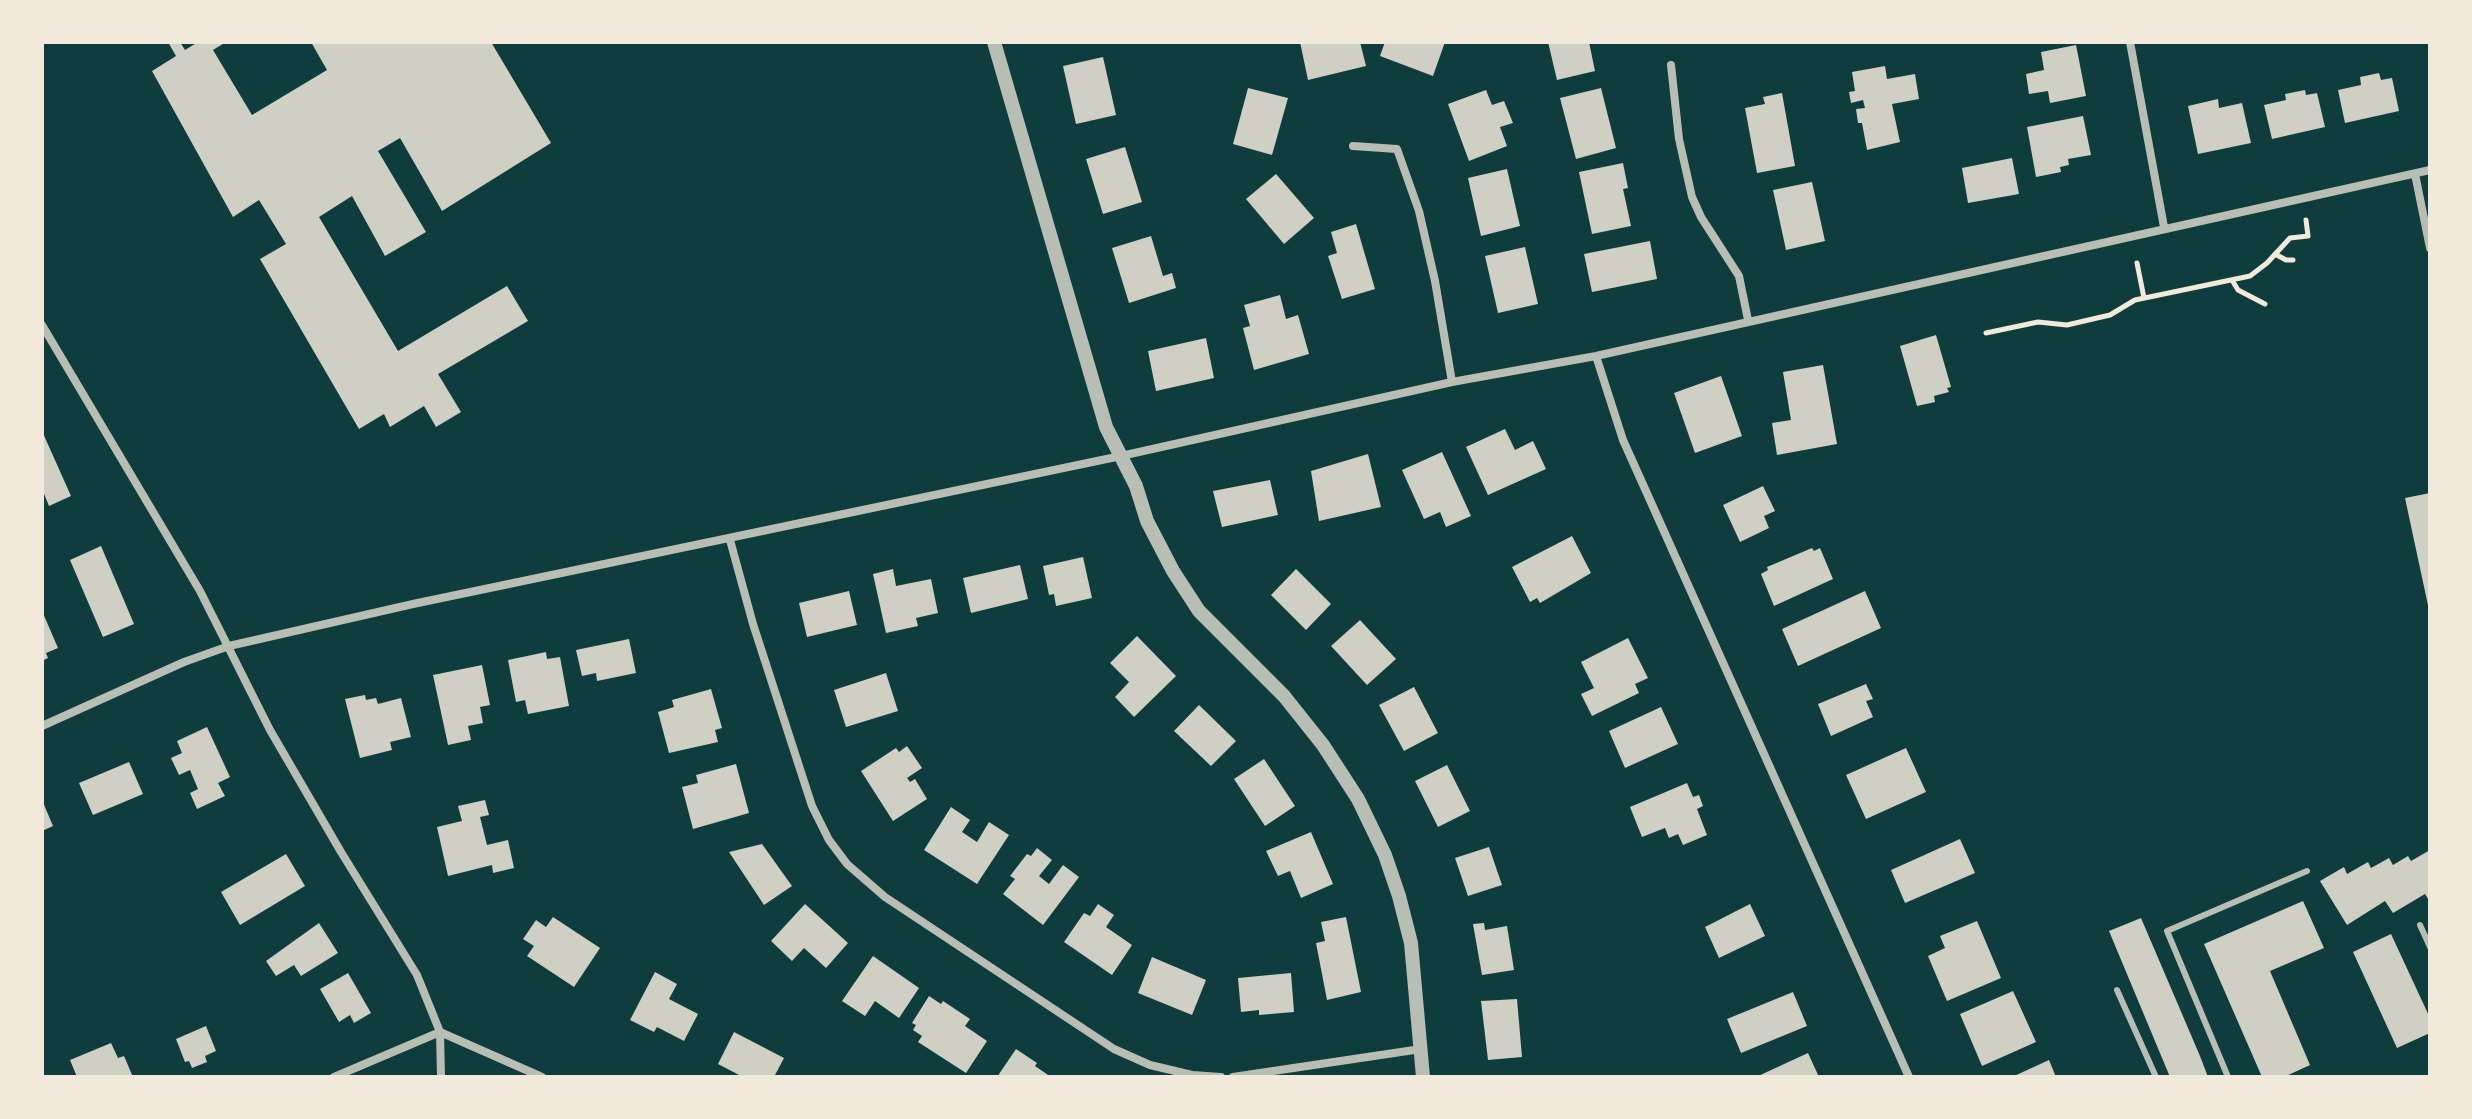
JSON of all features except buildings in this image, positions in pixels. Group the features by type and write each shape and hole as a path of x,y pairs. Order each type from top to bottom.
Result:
{"street":[{"path":"994,42 1106,427 1136,486 1147,521 1183,588 1217,632 1296,709 1323,745 1364,810 1389,865 1407,925 1415,970 1423,1077"},
{"path":"2130,42 2164,227"},
{"path":"1671,65 1681,151 1692,197 1701,217 1739,276 1748,320"},
{"path":"1353,146 1397,149 1419,211 1435,281 1452,382"},
{"path":"42,726 184,662 229,646 428,601 1121,456 1452,382 1596,356 2430,170"},
{"path":"2415,174 2430,248"},
{"path":"42,325 46,341 200,591 270,730 417,975 440,1032 441,1077"},
{"path":"1596,356 1623,440 1909,1077"},
{"path":"730,540 753,624 812,806 824,832 847,864 885,897 1114,1049 1150,1065 1192,1075 1221,1077"},
{"path":"334,1077 440,1032 542,1077"},
{"path":"1233,1077 1421,1049"}],"lane":[{"path":"2228,1077 2167,931 2307,871"},
{"path":"2420,925 2430,947"},
{"path":"2117,990 2156,1077"}],"path":[{"path":"1986,333 2038,322 2067,325 2110,315 2128,303 2144,298 2252,274 2290,238 2308,236 2306,220"},
{"path":"2275,254 2293,260"},
{"path":"2137,263 2144,298"},
{"path":"2232,280 2238,290 2265,304"}]}
